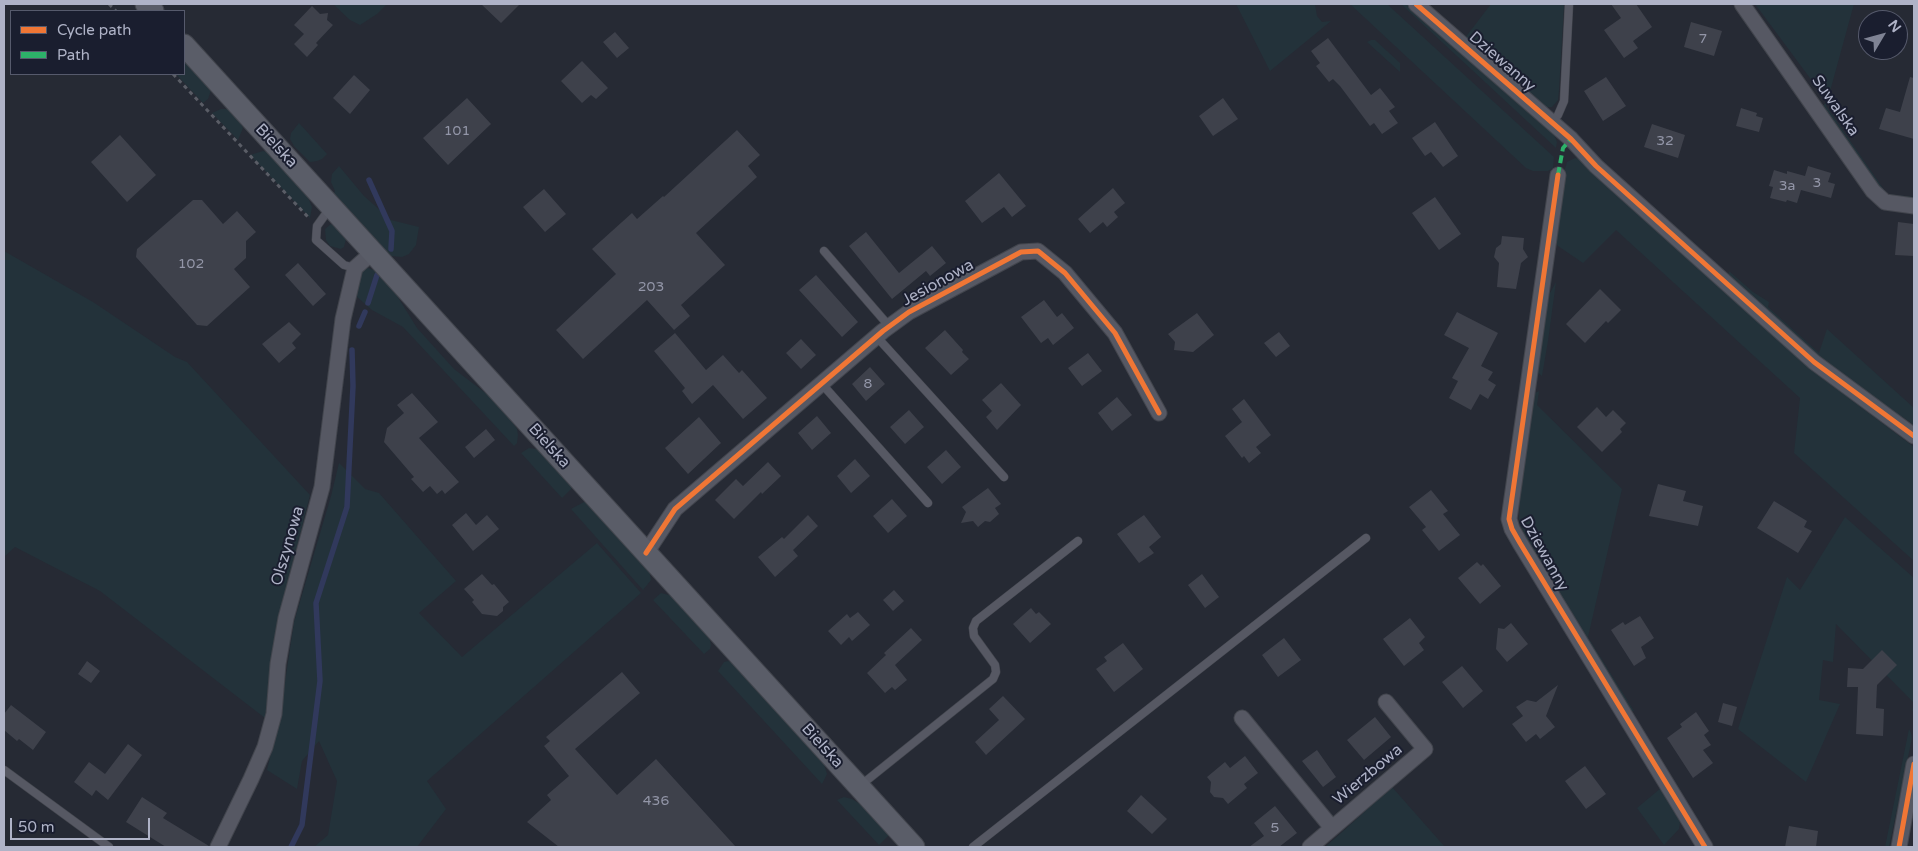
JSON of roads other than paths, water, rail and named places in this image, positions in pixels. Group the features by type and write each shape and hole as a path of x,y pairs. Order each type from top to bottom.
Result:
{"main road":[{"name":"Bielska","path":"185,46 914,847"}],"street":[{"name":"Dziewanny","path":"1416,4 1571,139 1596,166 1814,362 1914,436"},
{"name":"Suwalska","path":"1742,4 1873,191 1886,202 1914,206"},
{"name":"Dziewanny","path":"1558,175 1509,519 1520,543 1706,847"},
{"name":"Jesionowa","path":"646,553 675,509 876,336 909,312 1021,252 1038,251 1065,273 1115,333 1158,413"},
{"path":"356,268 373,252"},
{"name":"Olszynowa","path":"218,847 265,747 274,714 278,664 286,618 322,488 343,319 356,268"},
{"name":"Wierzbowa","path":"1310,847 1425,749 1386,702"},
{"name":"Wierzbowa","path":"1242,718 1332,828"},
{"path":"1899,847 1914,764"}],"lane":[{"path":"1552,122 1558,115 1564,102 1569,4"},
{"path":"332,206 317,226 316,240 344,265 356,268"},
{"path":"824,251 889,326"},
{"path":"876,336 1004,476"},
{"path":"821,384 928,503"},
{"path":"973,847 1366,538"},
{"path":"859,787 993,679 996,672 995,665 974,636 972,628 976,621 1078,541"},
{"path":"4,770 109,847"}],"waterway":[{"path":"369,180 392,231 391,249"},
{"path":"368,303 377,275"},
{"path":"359,326 365,312"},
{"path":"291,847 302,825 320,681 316,603 347,507 353,386 352,350"}]}
